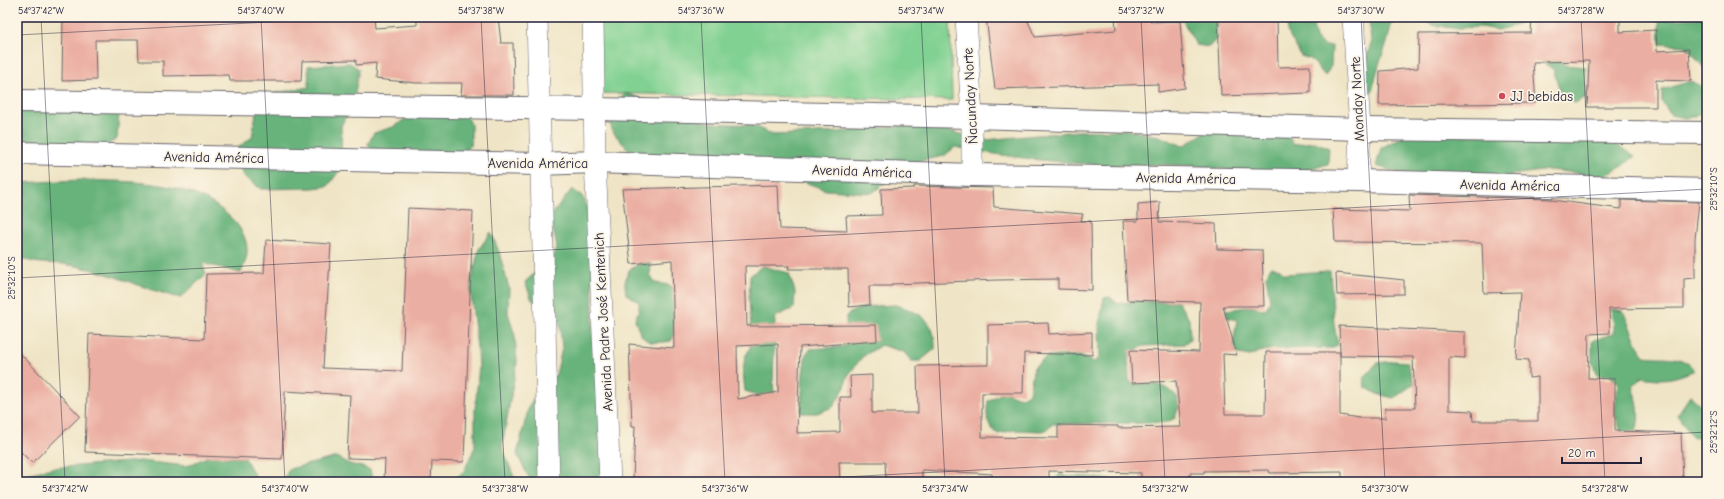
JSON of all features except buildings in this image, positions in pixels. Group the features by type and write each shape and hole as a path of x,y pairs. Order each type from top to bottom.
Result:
{"main road":[{"path":"17,101 595,109 972,117 1360,129 1707,133"},
{"name":"Avenida América","path":"17,153 539,164 595,162 972,175 1358,181 1707,190"}],"street":[{"path":"537,17 539,164 549,482"},
{"name":"Avenida Padre José Kentenich","path":"594,17 595,162 610,482"},
{"name":"Ñacunday Norte","path":"966,17 972,117 972,175"},
{"name":"Monday Norte","path":"1352,17 1360,129 1358,181"}],"green space":[{"path":"593,17 950,17 952,100 594,93"},
{"path":"1166,17 1217,17 1217,38 1209,47 1196,45 1183,21"},
{"path":"1289,17 1311,17 1316,38 1324,46 1332,46 1331,66 1325,76 1311,59 1301,56 1287,31"},
{"path":"1369,17 1393,17 1387,43 1380,61 1372,91 1367,99 1360,80 1371,43"},
{"path":"1419,17 1525,17 1517,25 1498,30 1482,27 1453,28 1432,25"},
{"path":"1707,17 1707,72 1689,49 1684,46 1660,44 1659,21"},
{"path":"1557,59 1565,65 1586,67 1585,98 1575,103 1562,97 1553,69 1539,60"},
{"path":"350,63 359,69 354,99 341,126 342,167 328,186 313,188 261,189 243,176 235,150 252,137 259,96 309,87 308,66"},
{"path":"1691,81 1704,89 1708,95 1705,108 1697,115 1692,117 1685,118 1671,115 1662,102 1662,90"},
{"path":"625,93 709,123 752,125 773,135 839,132 919,124 986,140 1078,131 1126,130 1159,136 1183,146 1209,130 1284,127 1293,144 1315,142 1329,148 1328,164 1310,169 1292,171 1254,172 1178,165 1108,165 1070,163 993,154 955,147 944,156 910,163 872,193 826,190 802,181 752,177 711,166 654,175 631,153 613,132 607,114"},
{"path":"457,96 471,124 471,145 457,157 373,153 368,144 374,133 393,127 437,98"},
{"path":"68,98 119,114 117,139 89,155 17,153 17,101"},
{"path":"1408,134 1605,138 1635,156 1623,166 1605,176 1549,170 1489,178 1400,173 1376,166 1381,148"},
{"path":"81,180 121,181 161,185 180,189 215,205 234,221 245,238 247,255 241,273 202,263 206,274 181,298 77,266 33,262 17,256 17,183"},
{"path":"572,189 582,196 592,215 593,340 622,462 609,482 531,482 517,454 529,406 541,386 556,375 562,348 558,310 532,300 525,282 553,256 557,246 550,217"},
{"path":"491,232 499,252 509,288 508,313 515,336 517,362 502,447 516,482 452,482 464,471 475,447 475,410 479,365 470,286 479,249"},
{"path":"640,263 651,264 650,274 655,283 670,285 674,293 674,335 671,341 651,342 640,333 635,320 639,310 639,302 626,294 625,282 629,270"},
{"path":"762,266 789,273 795,292 794,308 775,317 773,383 777,420 761,396 745,391 743,371 745,357 750,348 750,276"},
{"path":"1271,267 1280,269 1285,274 1330,271 1334,325 1338,344 1334,348 1273,349 1259,352 1250,356 1238,354 1234,349 1237,320 1228,318 1226,310 1255,306 1261,310 1266,309 1270,301 1266,276"},
{"path":"1110,297 1118,304 1139,301 1178,302 1189,319 1190,339 1184,344 1143,346 1130,353 1128,360 1129,380 1133,385 1153,384 1166,388 1176,396 1180,402 1175,418 1167,422 1052,424 1048,429 1043,431 1014,430 998,434 994,431 988,419 988,401 1004,392 1020,398 1029,393 1034,367 1048,356 1080,356 1094,362 1100,358 1099,325 1104,298"},
{"path":"895,305 919,314 925,319 933,331 935,349 920,361 911,361 904,352 881,345 862,357 847,377 845,387 833,407 817,413 801,413 803,373 806,354 810,349 840,347 847,345 846,316 851,312 869,307"},
{"path":"1611,309 1623,311 1638,346 1645,356 1678,359 1684,361 1695,370 1663,379 1642,377 1633,386 1638,409 1638,426 1636,432 1630,433 1621,431 1615,414 1618,382 1609,375 1597,375 1592,362 1592,341 1614,333"},
{"path":"1395,361 1407,362 1414,384 1394,398 1377,394 1365,387 1364,378 1377,363"},
{"path":"1690,396 1704,409 1706,413 1707,417 1704,436 1693,438 1677,415"},
{"path":"209,456 245,458 258,482 17,482 17,480 27,474 52,468 140,461 187,466"},
{"path":"338,457 349,464 370,470 373,482 283,482 289,469"},
{"path":"1060,474 1067,477 1088,477 1126,482 1052,482"}],"place":[{"name":"JJ bebidas","path":"1502,96"}]}
